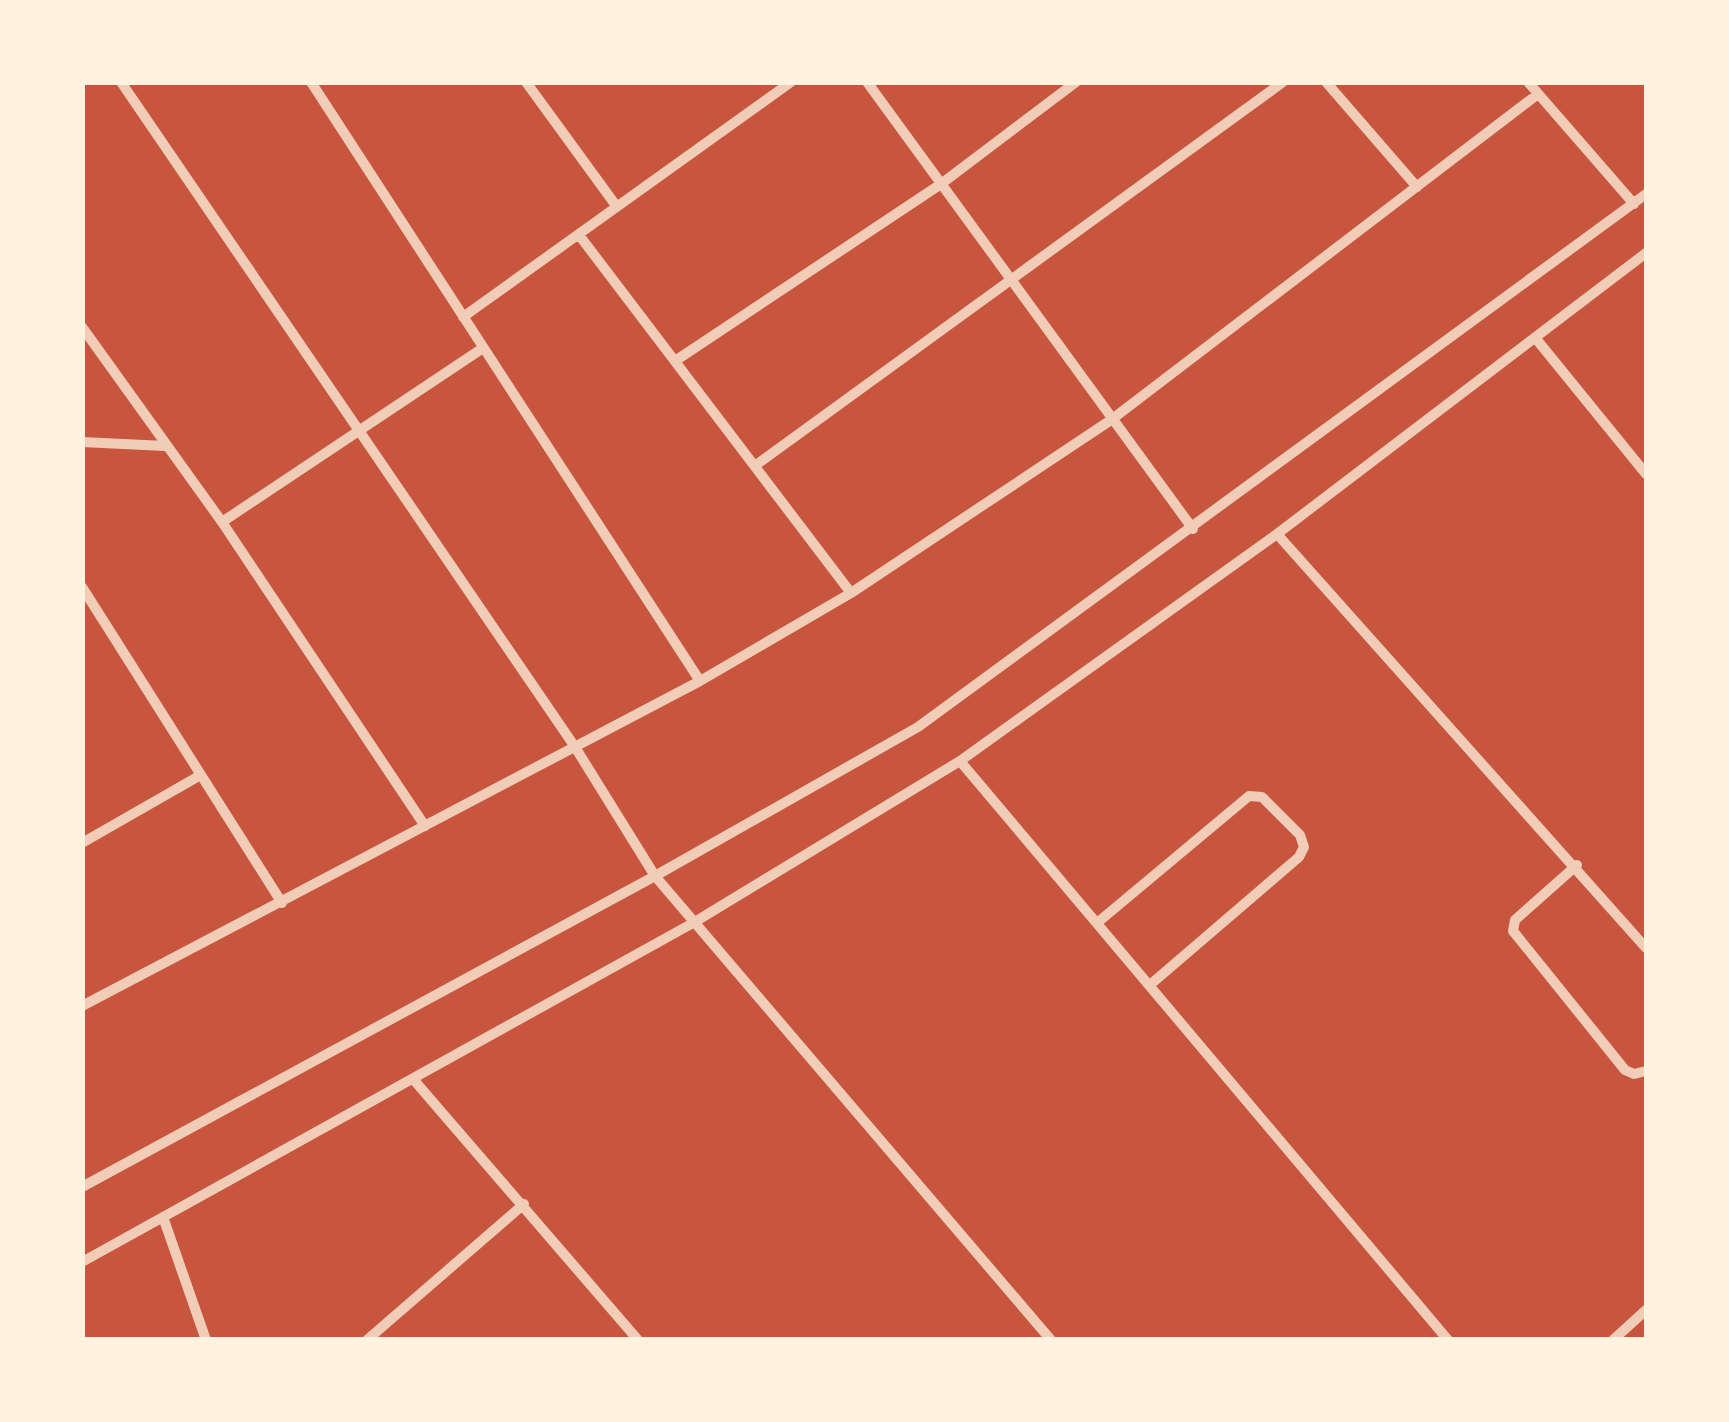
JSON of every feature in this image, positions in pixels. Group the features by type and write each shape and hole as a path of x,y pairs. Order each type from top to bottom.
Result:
{"street":[{"path":"121,82 575,747 655,876 1051,1340"},
{"path":"311,82 700,680"},
{"path":"526,82 617,207"},
{"path":"463,317 791,82"},
{"path":"867,82 1192,529"},
{"path":"674,361 940,184 1076,82"},
{"path":"756,465 1283,82"},
{"path":"1326,82 1416,187"},
{"path":"1528,82 1634,204"},
{"path":"82,1006 700,680 851,593 1111,420 1538,94"},
{"path":"82,1187 655,876 918,727 1646,194"},
{"path":"578,235 851,593"},
{"path":"82,1262 693,923 960,761 1278,534 1646,253"},
{"path":"82,326 222,522 426,826"},
{"path":"1536,340 1646,474"},
{"path":"222,522 483,348"},
{"path":"82,442 165,446"},
{"path":"1278,534 1577,865 1646,948"},
{"path":"82,587 282,902"},
{"path":"960,761 1448,1340"},
{"path":"82,843 199,776"},
{"path":"1096,922 1249,796 1262,797 1300,835 1304,847 1298,856 1151,984"},
{"path":"1577,865 1515,920 1513,932 1626,1070 1634,1074 1646,1071"},
{"path":"413,1079 638,1340"},
{"path":"367,1340 524,1204"},
{"path":"164,1217 206,1340"},
{"path":"1613,1340 1646,1310"}]}
